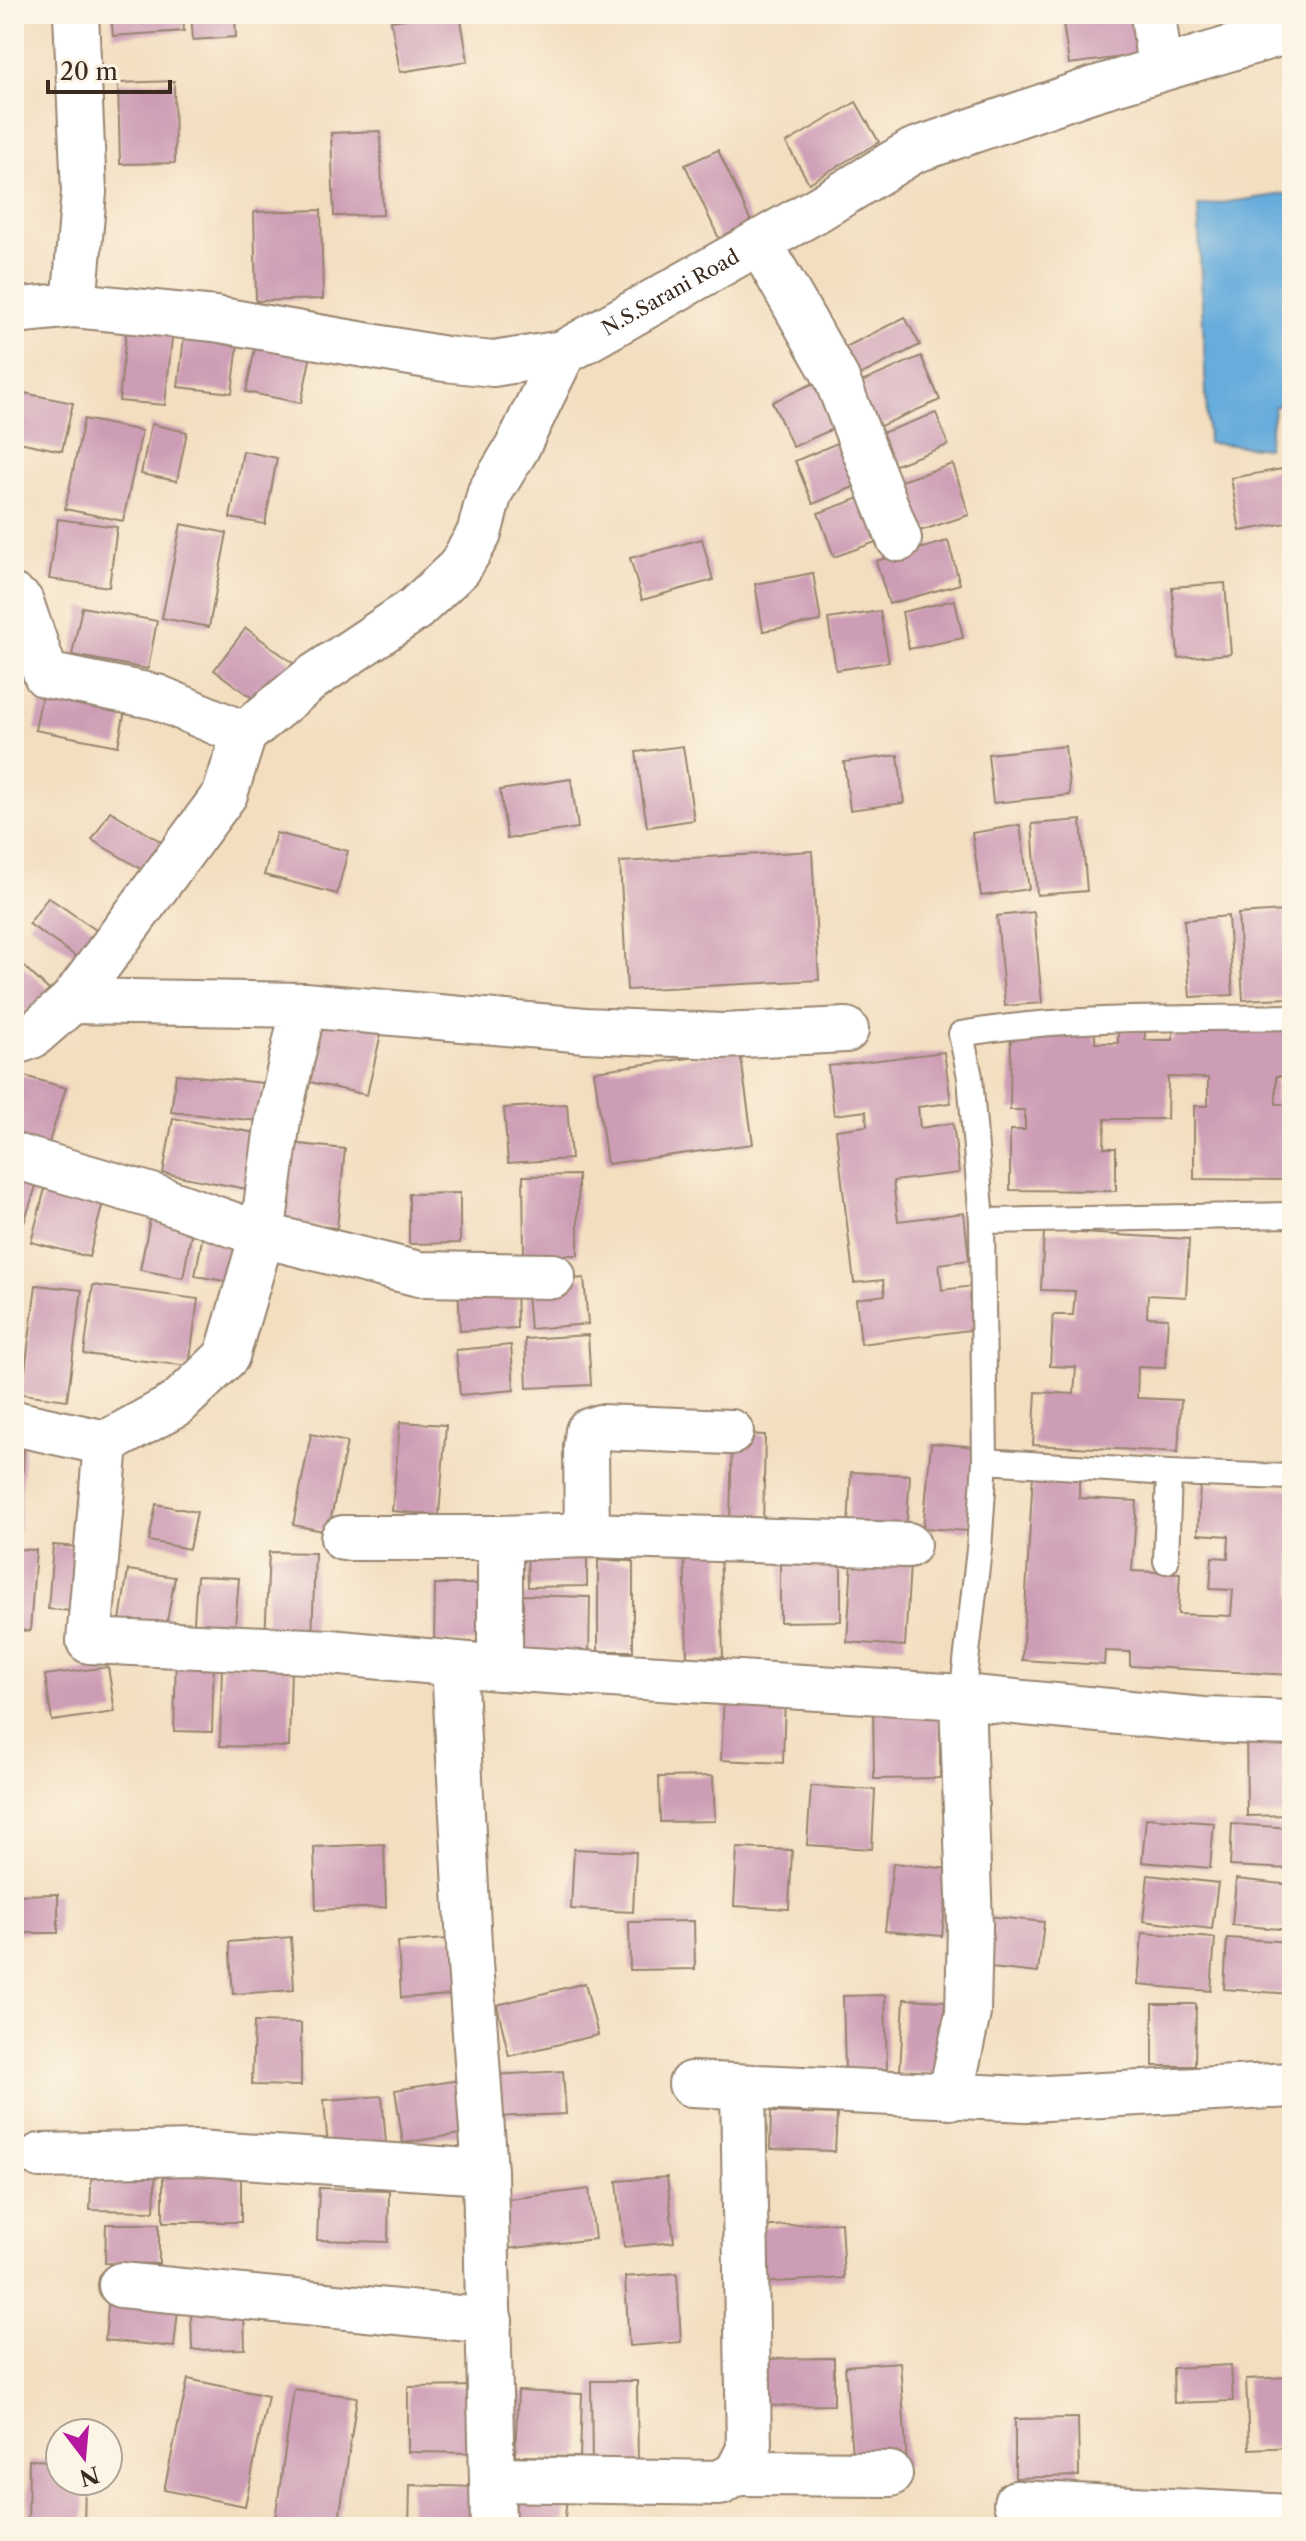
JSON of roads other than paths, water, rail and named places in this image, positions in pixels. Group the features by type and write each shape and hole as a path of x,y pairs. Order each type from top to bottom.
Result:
{"street":[{"path":"74,305 84,192 76,14"},
{"path":"1153,14 1160,69"},
{"name":"N.S.Sarani Road","path":"14,311 74,305 215,319 430,357 493,364 563,353 913,151 1091,90 1292,30"},
{"path":"759,242 836,377 899,539"},
{"path":"14,1043 32,1036 72,1001 225,794 244,734 312,678 415,609 459,568 479,534 490,492 517,448 563,353"},
{"path":"14,597 21,602 46,675 157,697 244,734"},
{"path":"72,1001 304,1005 585,1030 707,1035 846,1030"},
{"path":"14,1423 106,1443 177,1404 227,1356 262,1235 278,1120 304,1005"},
{"path":"14,1156 152,1196 262,1235 419,1274 553,1276"},
{"path":"587,1535 588,1431 600,1427 731,1432"},
{"path":"106,1443 89,1641 330,1652 454,1665 962,1697 1204,1720 1292,1723"},
{"path":"343,1538 587,1535 908,1545"},
{"path":"500,1538 500,1668"},
{"path":"454,1665 485,2172 493,2527"},
{"path":"950,2097 968,2013 970,1925 962,1697"},
{"path":"691,2084 1027,2099 1292,2085"},
{"path":"737,2473 749,2449 743,2087"},
{"path":"40,2156 197,2153 485,2172"},
{"path":"121,2285 490,2321"},
{"path":"493,2479 720,2483 737,2473 890,2474"},
{"path":"1016,2503 1082,2517 1272,2520"}],"lane":[{"path":"962,1697 979,1549 985,1461 982,1221 970,1077 961,1034 1051,1022 1292,1017"},
{"path":"982,1221 1292,1215"},
{"path":"985,1461 1169,1473 1292,1477"},
{"path":"1166,1561 1169,1473"}],"water":[{"path":"1292,193 1292,405 1275,406 1267,448 1208,443 1198,206"}]}
